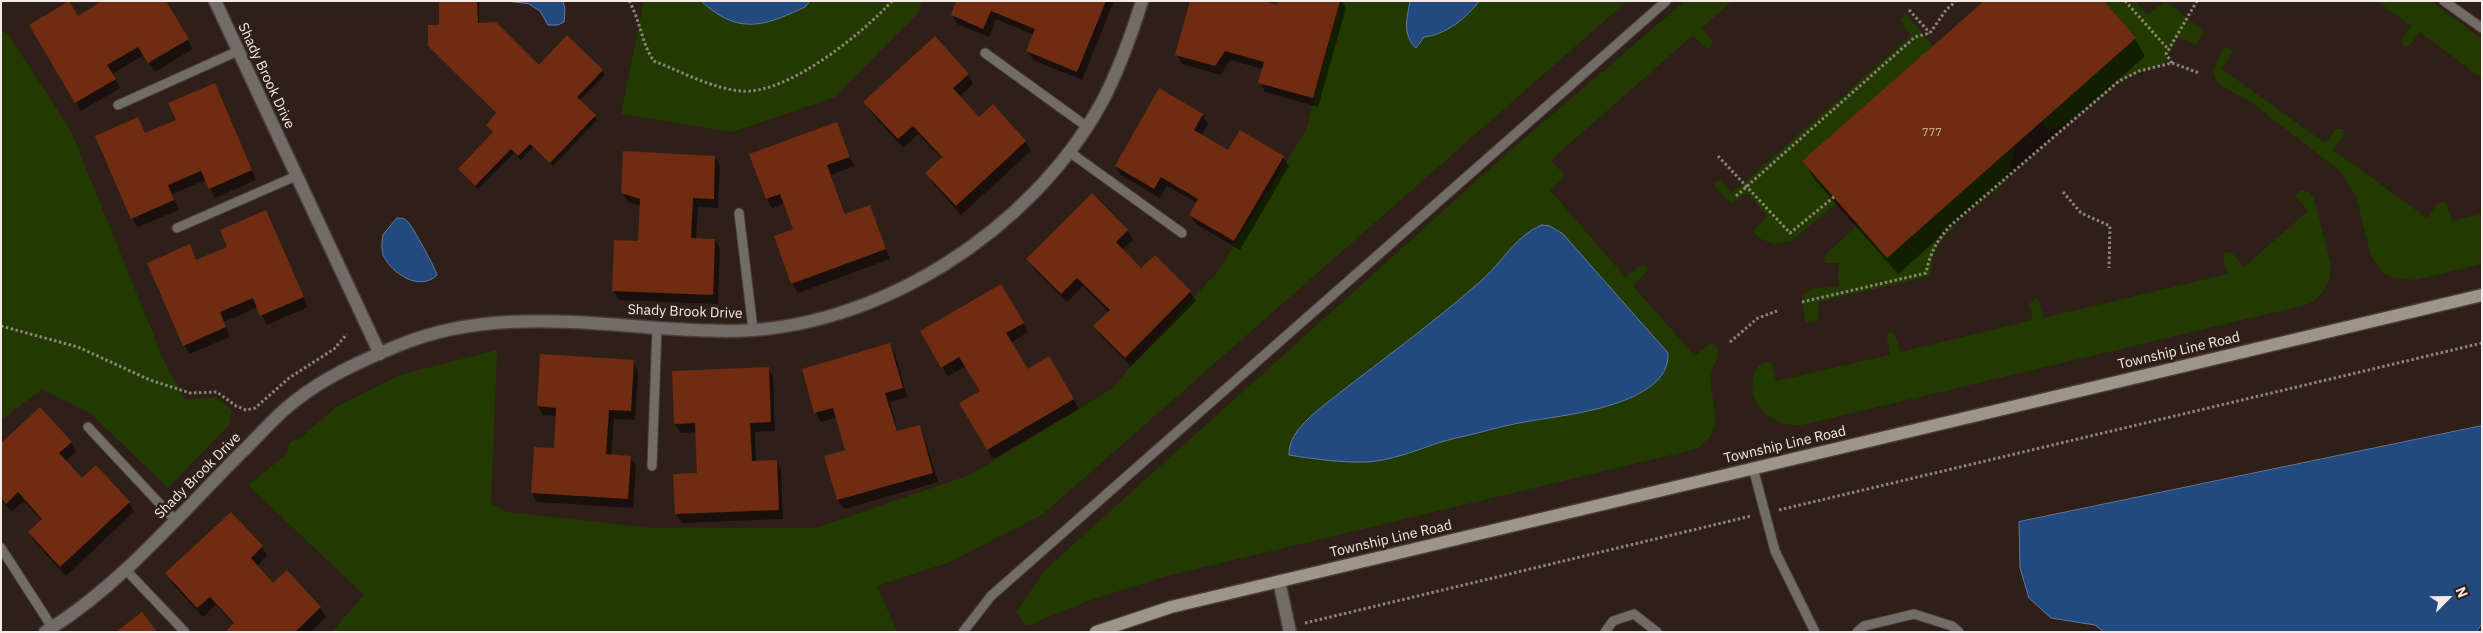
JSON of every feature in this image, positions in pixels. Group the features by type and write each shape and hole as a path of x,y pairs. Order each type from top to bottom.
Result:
{"street":[{"name":"Shady Brook Drive","path":"215,1 380,354"},
{"name":"Shady Brook Drive","path":"49,629 66,618 125,570 292,403 345,369 405,342 481,324 545,320 729,331 753,329 803,322 835,314 908,285 994,230 1027,199 1068,151 1100,105 1124,57 1142,1"},
{"name":"Township Line Road","path":"1096,632 1171,607 2482,295"},
{"path":"1279,581 1289,629"}],"lane":[{"path":"963,632 991,596 1666,1"},
{"path":"2444,1 2482,28"},
{"path":"118,105 238,51"},
{"path":"984,53 1086,126"},
{"path":"1068,151 1182,232"},
{"path":"177,228 296,176"},
{"path":"739,213 753,329"},
{"path":"652,466 657,327"},
{"path":"88,427 175,520"},
{"path":"1753,468 1775,551 1815,632"},
{"path":"1,548 49,629"},
{"path":"125,570 185,632"},
{"path":"1605,632 1613,622 1634,614 1657,632"},
{"path":"1857,632 1864,626 1914,614 1952,626 1959,632"}],"path":[{"path":"629,1 644,35 649,54 654,61 717,85 741,91 758,89 780,82 831,56 855,38 892,1"},
{"path":"1736,196 1915,37 1930,33 1946,10 1956,1"},
{"path":"2125,1 2168,49"},
{"path":"2172,63 2166,54 2168,49 2197,1"},
{"path":"1909,10 1930,33"},
{"path":"1802,302 1926,273 1930,254 1938,239 1951,224 2067,128 2120,81 2139,71 2172,63 2199,73"},
{"path":"1718,156 1790,233 1834,197"},
{"path":"2062,192 2081,213 2110,226 2109,268"},
{"path":"1730,342 1758,318 1777,310"},
{"path":"1,326 78,347 150,380 190,393 217,392 236,406 246,410 255,408 289,378 334,349 347,334"},
{"path":"1289,629 1765,513 2482,344"}],"green space":[{"path":"644,1 701,1 714,12 727,19 751,24 763,23 790,14 805,7 810,1 922,1 918,13 835,97 732,132 621,114"},
{"path":"1340,1 1627,1 1043,514 950,562 877,586 897,632 332,632 364,595 248,485 286,455 290,442 300,438 336,407 400,375 497,350 491,504 507,512 651,528 815,528 970,475 1110,390 1218,271 1306,130"},
{"path":"1685,1 1732,1 1702,28 1713,42 1711,48 1706,48 1693,35 1551,160 1565,176 1550,190 1625,277 1640,266 1646,266 1648,270 1633,286 1695,356 1711,343 1716,346 1718,353 1711,375 1711,386 1716,415 1712,433 1706,441 1696,449 1163,577 1088,601 1026,626 1016,612 1045,570 1513,148"},
{"path":"2104,1 2136,1 2147,15 2165,1 2204,31 2197,45 2178,37 2164,64 2136,73 2121,81 2075,118 2056,129 2048,130 2042,121 2136,38"},
{"path":"2377,1 2431,1 2482,39 2482,78 2420,32 2409,46 2403,46 2401,41 2411,26"},
{"path":"1905,13 1934,46 1838,202 1791,241 1774,244 1761,239 1753,231 1767,216 1747,193 1731,204 1715,187 1715,183 1720,180 1732,193 1911,36 1900,21"},
{"path":"1,30 8,34 71,131 165,363 185,400 215,397 232,410 229,425 168,488 90,413 42,389 1,420"},
{"path":"2228,47 2233,52 2222,69 2325,143 2336,129 2343,129 2344,135 2333,150 2427,218 2440,203 2446,203 2452,221 2482,214 2482,264 2415,280 2395,278 2384,274 2371,256 2356,196 2340,171 2251,102 2217,83 2213,70 2224,48"},
{"path":"2016,144 2007,181 1963,217 1942,239 1933,256 1930,276 1819,302 1818,321 1808,323 1805,320 1802,297 1805,293 1814,289 1839,286 1838,263 1825,263 1824,256 1858,225 1887,257"},
{"path":"2300,190 2309,192 2314,198 2331,266 2330,278 2326,288 2319,297 2309,304 1802,425 1778,422 1760,409 1755,400 1752,389 1753,378 1758,366 1765,362 1771,363 1776,381 1890,355 1887,337 1889,332 1895,334 1900,352 2033,320 2029,304 2036,298 2039,301 2043,318 2228,274 2223,257 2225,252 2232,253 2244,267 2308,211 2295,197"}],"water":[{"path":"508,1 563,1 565,10 564,22 558,25 548,25 540,11 529,4"},
{"path":"701,1 810,1 805,7 790,14 763,23 751,24 727,19 714,12"},
{"path":"1410,1 1479,1 1455,25 1440,33 1424,37 1416,48 1407,32"},
{"path":"397,218 403,218 408,222 429,257 437,275 430,280 423,282 407,278 393,269 383,255 383,235"},
{"path":"1542,225 1550,226 1563,234 1668,353 1664,371 1653,385 1635,396 1590,411 1497,428 1386,459 1368,462 1348,462 1289,455 1292,439 1308,419 1425,328 1488,274 1517,242 1533,229"},
{"path":"2482,426 2482,624 2476,632 2104,632 2095,625 2051,618 2029,598 2020,568 2019,522"}],"building":[{"path":"69,1 78,16 102,1 166,1 189,39 148,63 138,47 107,65 116,79 75,103 29,25"},
{"path":"439,1 477,1 478,23 496,22 539,65 567,35 603,70 577,97 596,115 550,163 530,144 518,156 511,149 475,186 458,169 493,132 486,125 496,113 428,46 428,25 439,25"},
{"path":"956,1 1106,1 1077,72 1026,51 1035,29 991,11 983,29 951,15"},
{"path":"1190,1 1265,1 1277,5 1278,1 1340,1 1313,98 1258,83 1264,62 1225,51 1215,66 1175,55"},
{"path":"1984,1 2104,1 2136,38 1887,258 1802,161"},
{"path":"935,36 969,74 953,88 979,117 993,104 1026,141 956,206 925,173 942,157 913,126 898,139 863,102"},
{"path":"215,83 252,170 209,189 201,171 168,185 174,200 131,219 95,136 138,117 145,133 176,120 168,103"},
{"path":"1159,88 1203,114 1194,130 1228,150 1240,130 1284,156 1234,241 1189,215 1198,199 1161,177 1154,189 1115,166"},
{"path":"837,122 850,157 827,165 845,214 870,205 886,249 791,284 774,236 793,229 780,194 766,199 749,154"},
{"path":"623,151 715,156 714,199 693,198 691,238 715,239 713,295 612,291 614,240 638,241 640,199 621,193"},
{"path":"1092,193 1128,230 1116,242 1141,268 1155,255 1191,291 1125,358 1093,326 1110,310 1077,278 1061,294 1026,259"},
{"path":"266,210 304,297 260,316 253,298 220,312 226,327 183,346 147,263 190,244 196,260 227,247 220,230"},
{"path":"1001,284 1024,323 1006,333 1028,369 1049,356 1074,399 987,450 959,403 980,391 959,357 941,368 920,331"},
{"path":"890,343 903,388 885,393 897,431 920,425 933,473 837,500 824,456 845,450 833,408 814,413 802,369"},
{"path":"540,354 634,360 631,411 609,410 606,454 631,456 628,499 531,493 534,447 554,448 556,408 537,406"},
{"path":"769,367 771,422 750,423 752,461 777,460 779,510 675,514 673,474 697,473 695,423 674,424 672,371"},
{"path":"40,407 72,442 59,453 82,478 96,465 130,502 60,567 28,532 42,519 18,492 6,504 1,498 1,443"},
{"path":"231,512 263,546 251,558 273,583 287,570 321,607 295,632 225,632 234,623 210,597 197,608 165,573"},
{"path":"142,612 157,632 116,632"}]}
